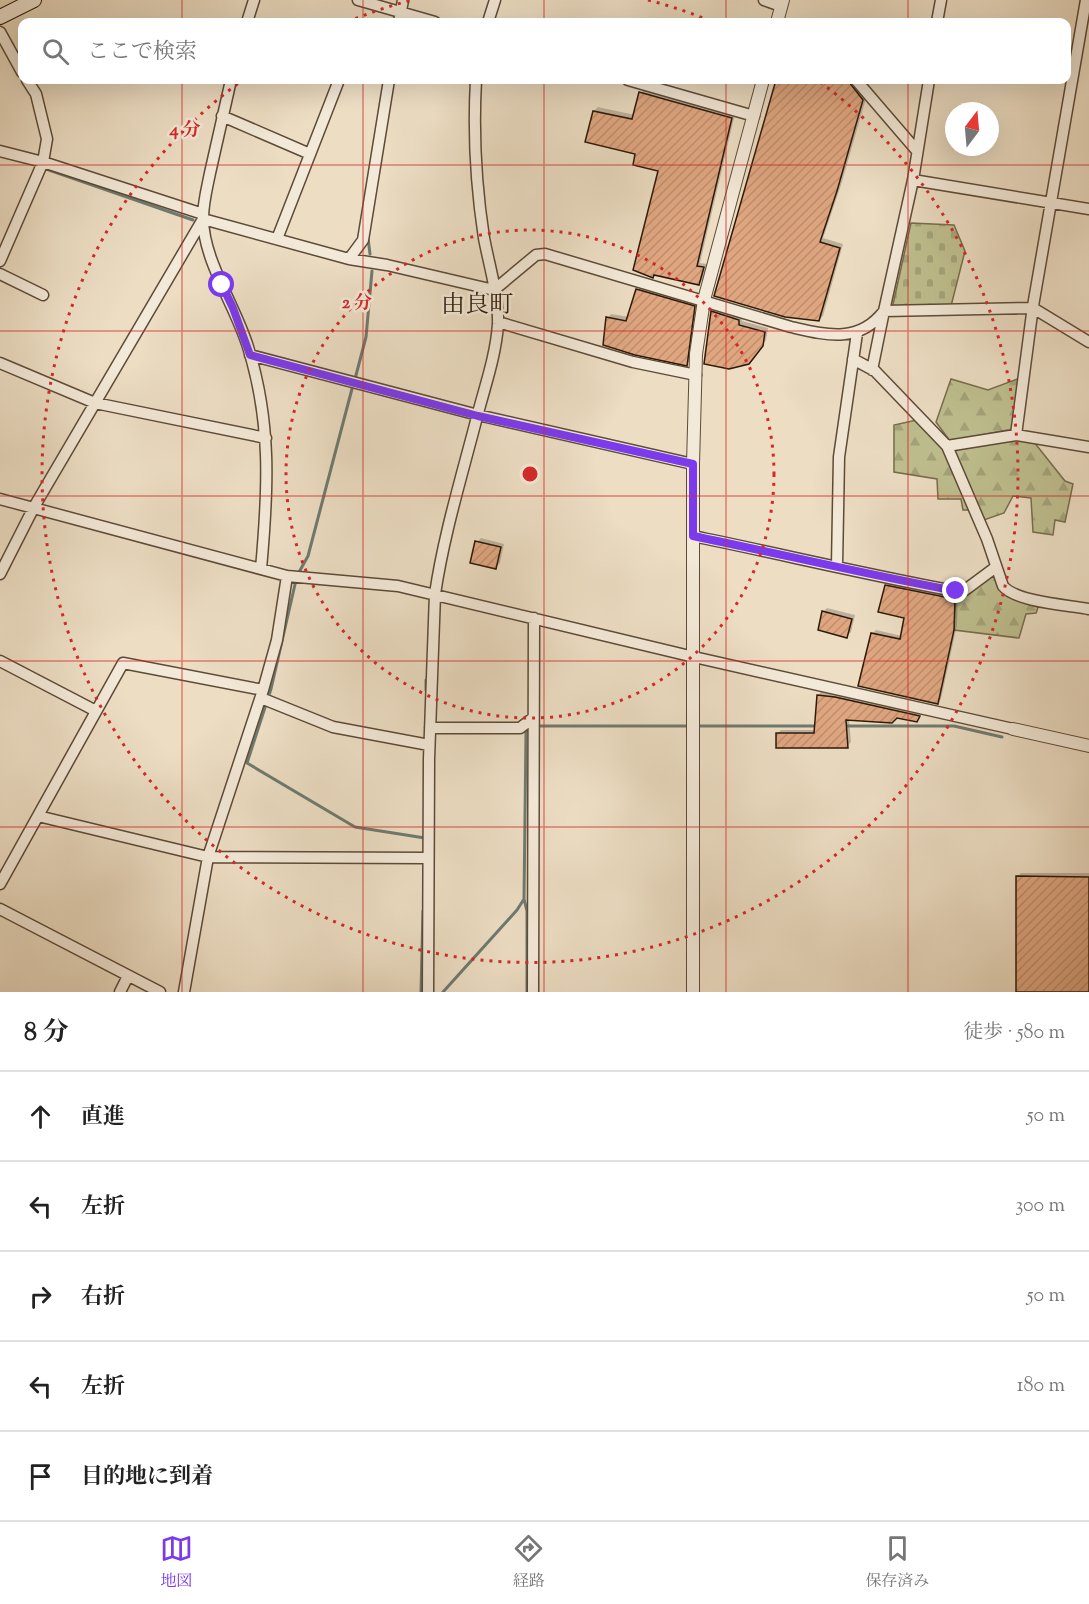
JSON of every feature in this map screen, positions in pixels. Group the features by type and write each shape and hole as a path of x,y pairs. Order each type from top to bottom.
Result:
{"main road":[{"path":"0,17 34,0"}],"street":[{"path":"248,18 254,0"},
{"path":"358,0 399,18 403,0"},
{"path":"489,18 495,0"},
{"path":"764,0 782,3 778,18"},
{"path":"939,18 941,0"},
{"path":"1016,435 1033,308 1084,41 1086,0"},
{"path":"0,32 18,65"},
{"path":"0,261 43,162 47,139 36,94 30,84"},
{"path":"230,84 203,216 214,266 233,308 250,355 263,409 267,438 267,502 261,569"},
{"path":"277,239 337,84"},
{"path":"349,259 363,240 388,84"},
{"path":"428,992 429,746 435,594 441,557 494,352 498,322 476,169 474,117 476,84"},
{"path":"642,84 754,116"},
{"path":"693,992 693,464 696,354 704,300 762,84"},
{"path":"859,84 917,151"},
{"path":"872,370 913,180 927,84"},
{"path":"222,116 310,154"},
{"path":"0,151 43,162 277,239 349,259 387,265 494,290"},
{"path":"913,180 1089,208"},
{"path":"0,574 34,507 203,216"},
{"path":"494,290 536,255 546,254 818,333 857,333 870,326 884,311 1033,308 1089,342"},
{"path":"0,274 43,295"},
{"path":"498,322 633,362 696,375"},
{"path":"837,566 839,457 857,333"},
{"path":"250,355 478,416 693,464"},
{"path":"853,359 872,370 897,392 947,446 987,539 1003,586 1020,596 1089,609"},
{"path":"0,363 95,403 267,438"},
{"path":"947,446 1016,435 1089,447"},
{"path":"0,499 287,576 398,586 694,657 1089,746"},
{"path":"693,536 879,577 956,591 965,590 996,567"},
{"path":"184,992 208,857 262,694 277,640 287,576"},
{"path":"533,992 534,618"},
{"path":"0,661 96,711"},
{"path":"0,884 123,663 262,694 333,727 429,746"},
{"path":"430,728 520,728 533,718"},
{"path":"38,816 208,857 428,858"},
{"path":"0,909 160,992"},
{"path":"120,992 128,976"}],"green space":[{"path":"911,223 954,225 965,251 950,310 892,309"},
{"path":"1020,378 1013,429 950,441 936,422 951,379 988,390"},
{"path":"921,419 947,446 1030,437 1065,481 1073,484 1065,522 1055,520 1053,535 1033,532 1031,498 1013,496 1004,513 984,520 973,510 963,510 961,499 938,499 937,479 894,472 894,425"},
{"path":"985,576 997,577 1008,592 1040,602 1036,613 1026,614 1019,638 954,630 955,591"}],"building":[{"path":"775,84 851,84 863,100 820,242 840,248 819,321 785,317 714,296"},
{"path":"639,92 732,118 697,266 704,267 699,285 654,275 653,278 633,270 658,171 633,165 635,154 585,142 593,111 632,119"},
{"path":"636,289 695,306 687,366 635,355 603,345 606,317 626,321"},
{"path":"711,311 739,320 739,325 765,332 763,346 749,364 729,369 704,364"},
{"path":"475,541 501,547 496,569 470,563"},
{"path":"885,585 955,599 954,630 938,704 858,686 871,633 900,639 904,618 878,612"},
{"path":"822,611 852,619 847,638 818,630"},
{"path":"817,695 920,716 917,722 897,718 892,723 846,720 848,748 776,748 776,733 814,733"},
{"path":"1016,876 1089,877 1089,992 1016,992"}],"waterway":[{"path":"49,170 193,220"},
{"path":"368,238 370,254"},
{"path":"355,379 366,337 372,271"},
{"path":"298,574 308,556 353,385"},
{"path":"296,580 271,689 247,763 355,827 425,838"},
{"path":"426,680 426,690"},
{"path":"537,726 689,726"},
{"path":"696,726 818,726"},
{"path":"843,726 954,726 1002,737"},
{"path":"443,992 517,910 524,899 526,732 531,729"},
{"path":"524,899 527,911 527,992"},
{"path":"421,992 423,911"}],"district":[{"name":"由良町","path":"477,304"}],"route":[{"path":"222,285 242,329 250,355 478,416 693,464 693,536 879,577 956,591"}]}
